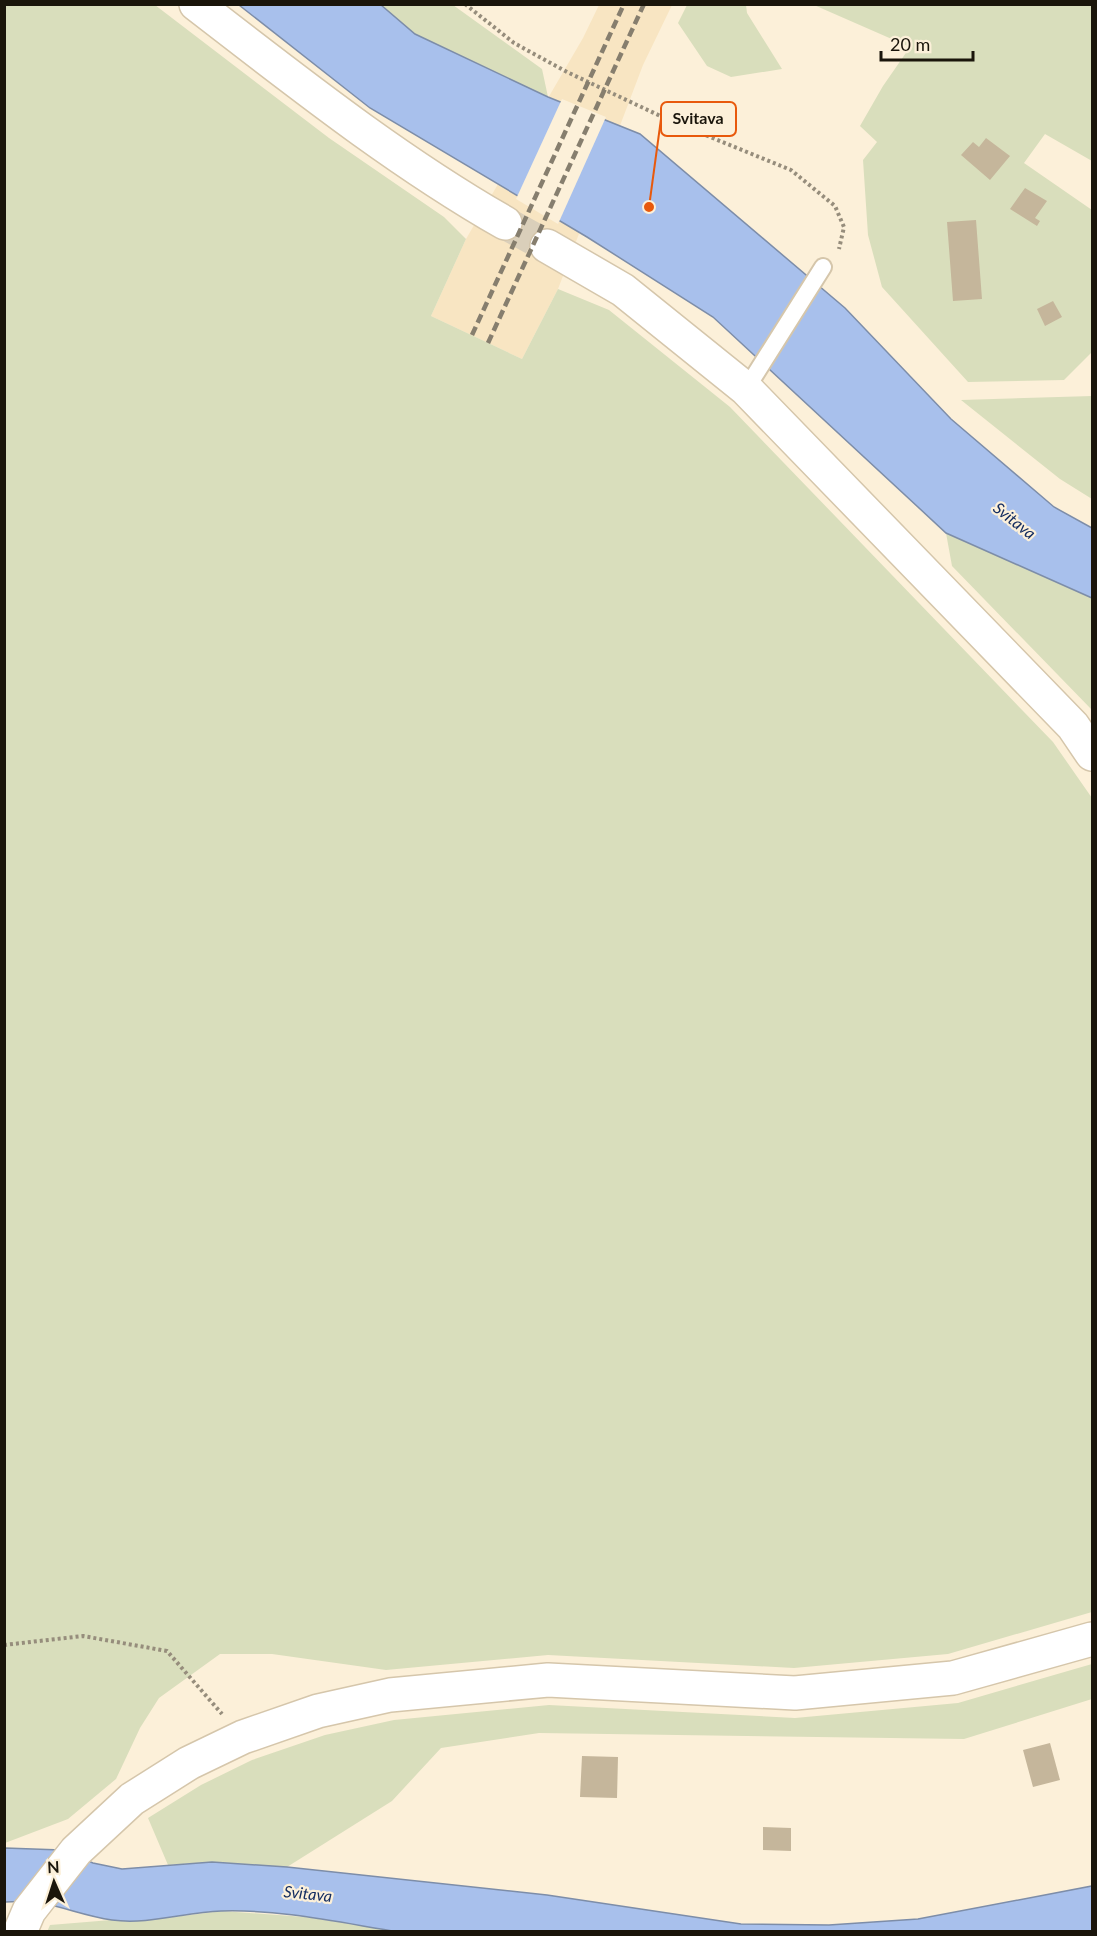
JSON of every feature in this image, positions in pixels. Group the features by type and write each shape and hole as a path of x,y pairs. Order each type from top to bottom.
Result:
{"street":[{"path":"196,4 344,118 457,196 506,223"},
{"path":"547,246 623,290 747,389 1073,726 1092,754"},
{"path":"24,1921 76,1851 132,1799 189,1763 243,1737 318,1712 390,1695 548,1680 795,1693 953,1678 1092,1638"}],"lane":[{"path":"747,389 823,267"}],"path":[{"path":"465,4 514,43 567,72 671,121 791,170 834,206 844,227 840,249 823,267"},
{"path":"4,1645 83,1636 167,1651 243,1737"}],"shaded area":[{"path":"599,5 672,5 643,65 558,289 522,359 431,316 466,239 583,38"}],"green space":[{"path":"5,4 155,5 329,138 444,217 466,239 431,316 522,359 558,289 609,310 730,407 1053,742 1092,798 1092,1612 948,1654 794,1668 548,1655 386,1670 272,1654 220,1654 159,1698 140,1728 116,1779 68,1819 5,1843"},
{"path":"381,5 453,5 542,69 548,97 415,34"},
{"path":"687,5 746,5 747,13 782,69 731,77 707,66 678,23"},
{"path":"814,5 1092,5 1092,161 1045,134 1024,163 1092,210 1092,352 1064,380 968,382 882,287 868,235 863,160 877,142 860,126 883,86 910,47"},
{"path":"1092,396 1092,499 1060,479 961,400"},
{"path":"946,533 1092,598 1092,710 952,566"},
{"path":"1092,1664 1092,1699 964,1739 539,1733 441,1748 392,1801 287,1867 212,1862 168,1865 148,1818 201,1785 252,1760 325,1735 394,1720 549,1705 795,1718 958,1703"},
{"path":"222,1911 305,1917 399,1931 47,1932 50,1925 111,1920 141,1921"}],"water":[{"path":"239,5 381,5 415,34 548,97 640,134 845,308 951,419 1054,507 1092,528 1092,598 946,533 713,317 587,237 370,108"},
{"path":"5,1848 61,1850 93,1863 122,1869 212,1862 287,1867 547,1895 741,1924 829,1925 918,1919 1092,1886 1092,1931 399,1932 310,1917 243,1911 207,1912 140,1921 112,1920 47,1904 5,1902"}],"pier":[{"path":"562,99 606,117 558,224 516,199"}],"building":[{"path":"986,138 1010,156 990,180 961,155 973,142 979,147"},
{"path":"1025,188 1047,201 1035,218 1040,221 1037,226 1010,209"},
{"path":"976,220 982,299 953,301 947,222"},
{"path":"1053,301 1062,317 1045,326 1037,309"},
{"path":"1050,1743 1060,1780 1033,1787 1023,1750"},
{"path":"582,1756 618,1757 617,1798 580,1797"},
{"path":"763,1827 791,1828 791,1851 763,1850"}],"tunnel":[{"path":"505,223 547,246"}],"railway":[{"path":"472,335 624,4"},
{"path":"488,343 644,4"}],"place":[{"name":"Svitava","path":"649,207"}]}
